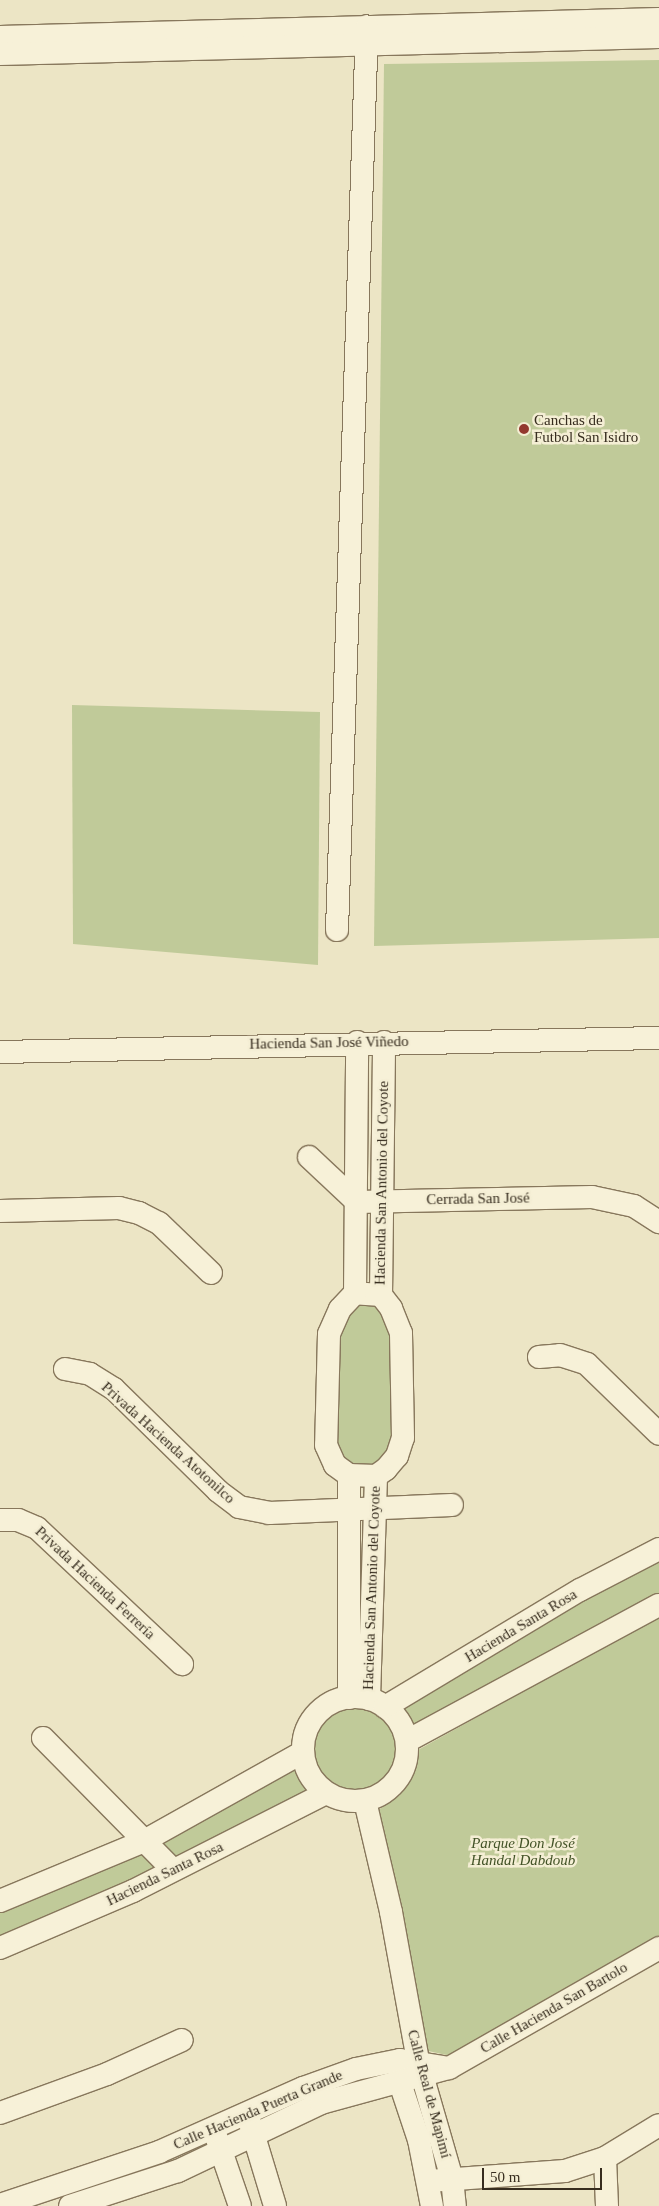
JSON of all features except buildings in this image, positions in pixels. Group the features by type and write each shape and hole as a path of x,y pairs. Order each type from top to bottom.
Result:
{"street":[{"path":"603,29 659,19"},
{"path":"0,54 27,45 367,35 603,29 659,36"},
{"path":"337,930 367,35"},
{"path":"0,37 27,45"},
{"name":"Hacienda San José Viñedo","path":"0,1052 357,1042 659,1038"},
{"path":"357,1042 357,1202 354,1293 333,1321 326,1353 326,1445 335,1464 349,1475 376,1476"},
{"name":"Hacienda San Antonio del Coyote","path":"368,1701 376,1476 397,1456 403,1438 401,1333 391,1308 381,1295 384,1042"},
{"path":"309,1157 357,1202"},
{"name":"Cerrada San José","path":"357,1202 592,1197 634,1206 659,1222"},
{"path":"0,1212 119,1208 139,1213 159,1223 211,1272"},
{"path":"354,1293 381,1295"},
{"path":"539,1357 560,1355 587,1364 659,1434"},
{"name":"Privada Hacienda Atotonilco","path":"65,1369 90,1374 114,1390 218,1491 239,1507 261,1512 452,1505"},
{"path":"349,1475 349,1510 368,1701"},
{"name":"Privada Hacienda Ferrería","path":"0,1520 18,1520 37,1528 182,1664"},
{"name":"Hacienda Santa Rosa","path":"368,1701 659,1549"},
{"path":"407,1742 659,1605"},
{"path":"368,1701 396,1716 407,1742 408,1755 398,1780 389,1790 365,1801 351,1802 326,1793 314,1782 306,1768 303,1752 308,1727 324,1707 368,1701"},
{"path":"43,1738 174,1870"},
{"path":"0,1901 144,1841 303,1752"},
{"name":"Hacienda Santa Rosa","path":"0,1948 133,1891 326,1793"},
{"name":"Calle Real de Mapimí","path":"365,1801 400,1959 410,2022 410,2069 432,2206"},
{"name":"Calle Hacienda San Bartolo","path":"448,2068 659,1948"},
{"path":"0,2113 107,2074 182,2040"},
{"name":"Calle Hacienda Puerta Grande","path":"0,2205 159,2152 356,2068 448,2068"},
{"name":"Calle Real de Mapimí","path":"410,2069 452,2179 455,2206"},
{"name":"Calle Hacienda Puerta Grande","path":"70,2206 178,2171 222,2152 321,2103 410,2069"},
{"path":"245,2114 255,2136 275,2206"},
{"path":"429,2181 564,2172 605,2158 659,2125"},
{"path":"213,2129 240,2206"},
{"path":"605,2158 607,2206"}],"green space":[{"name":"Canchas de Futbol San Isidro","path":"659,60 659,938 374,946 384,64"},
{"path":"72,705 320,712 318,965 73,944"},
{"path":"373,1299 398,1335 400,1437 376,1470 336,1460 329,1353 344,1311"},
{"path":"659,1557 659,1600 410,1736 400,1714 392,1707"},
{"name":"Parque Don José Handal Dabdoub","path":"659,1616 659,1939 451,2056 424,2050 377,1811 400,1795 418,1750"},
{"path":"356,1704 374,1708 389,1718 399,1733 403,1751 399,1769 389,1784 374,1794 356,1798 338,1794 323,1784 313,1769 309,1751 313,1733 323,1718 338,1708"},
{"path":"299,1759 313,1788 174,1864 150,1842"},
{"path":"141,1847 166,1869 0,1944 0,1905"}],"place":[{"name":"Canchas de Futbol San Isidro","path":"524,429"}]}
